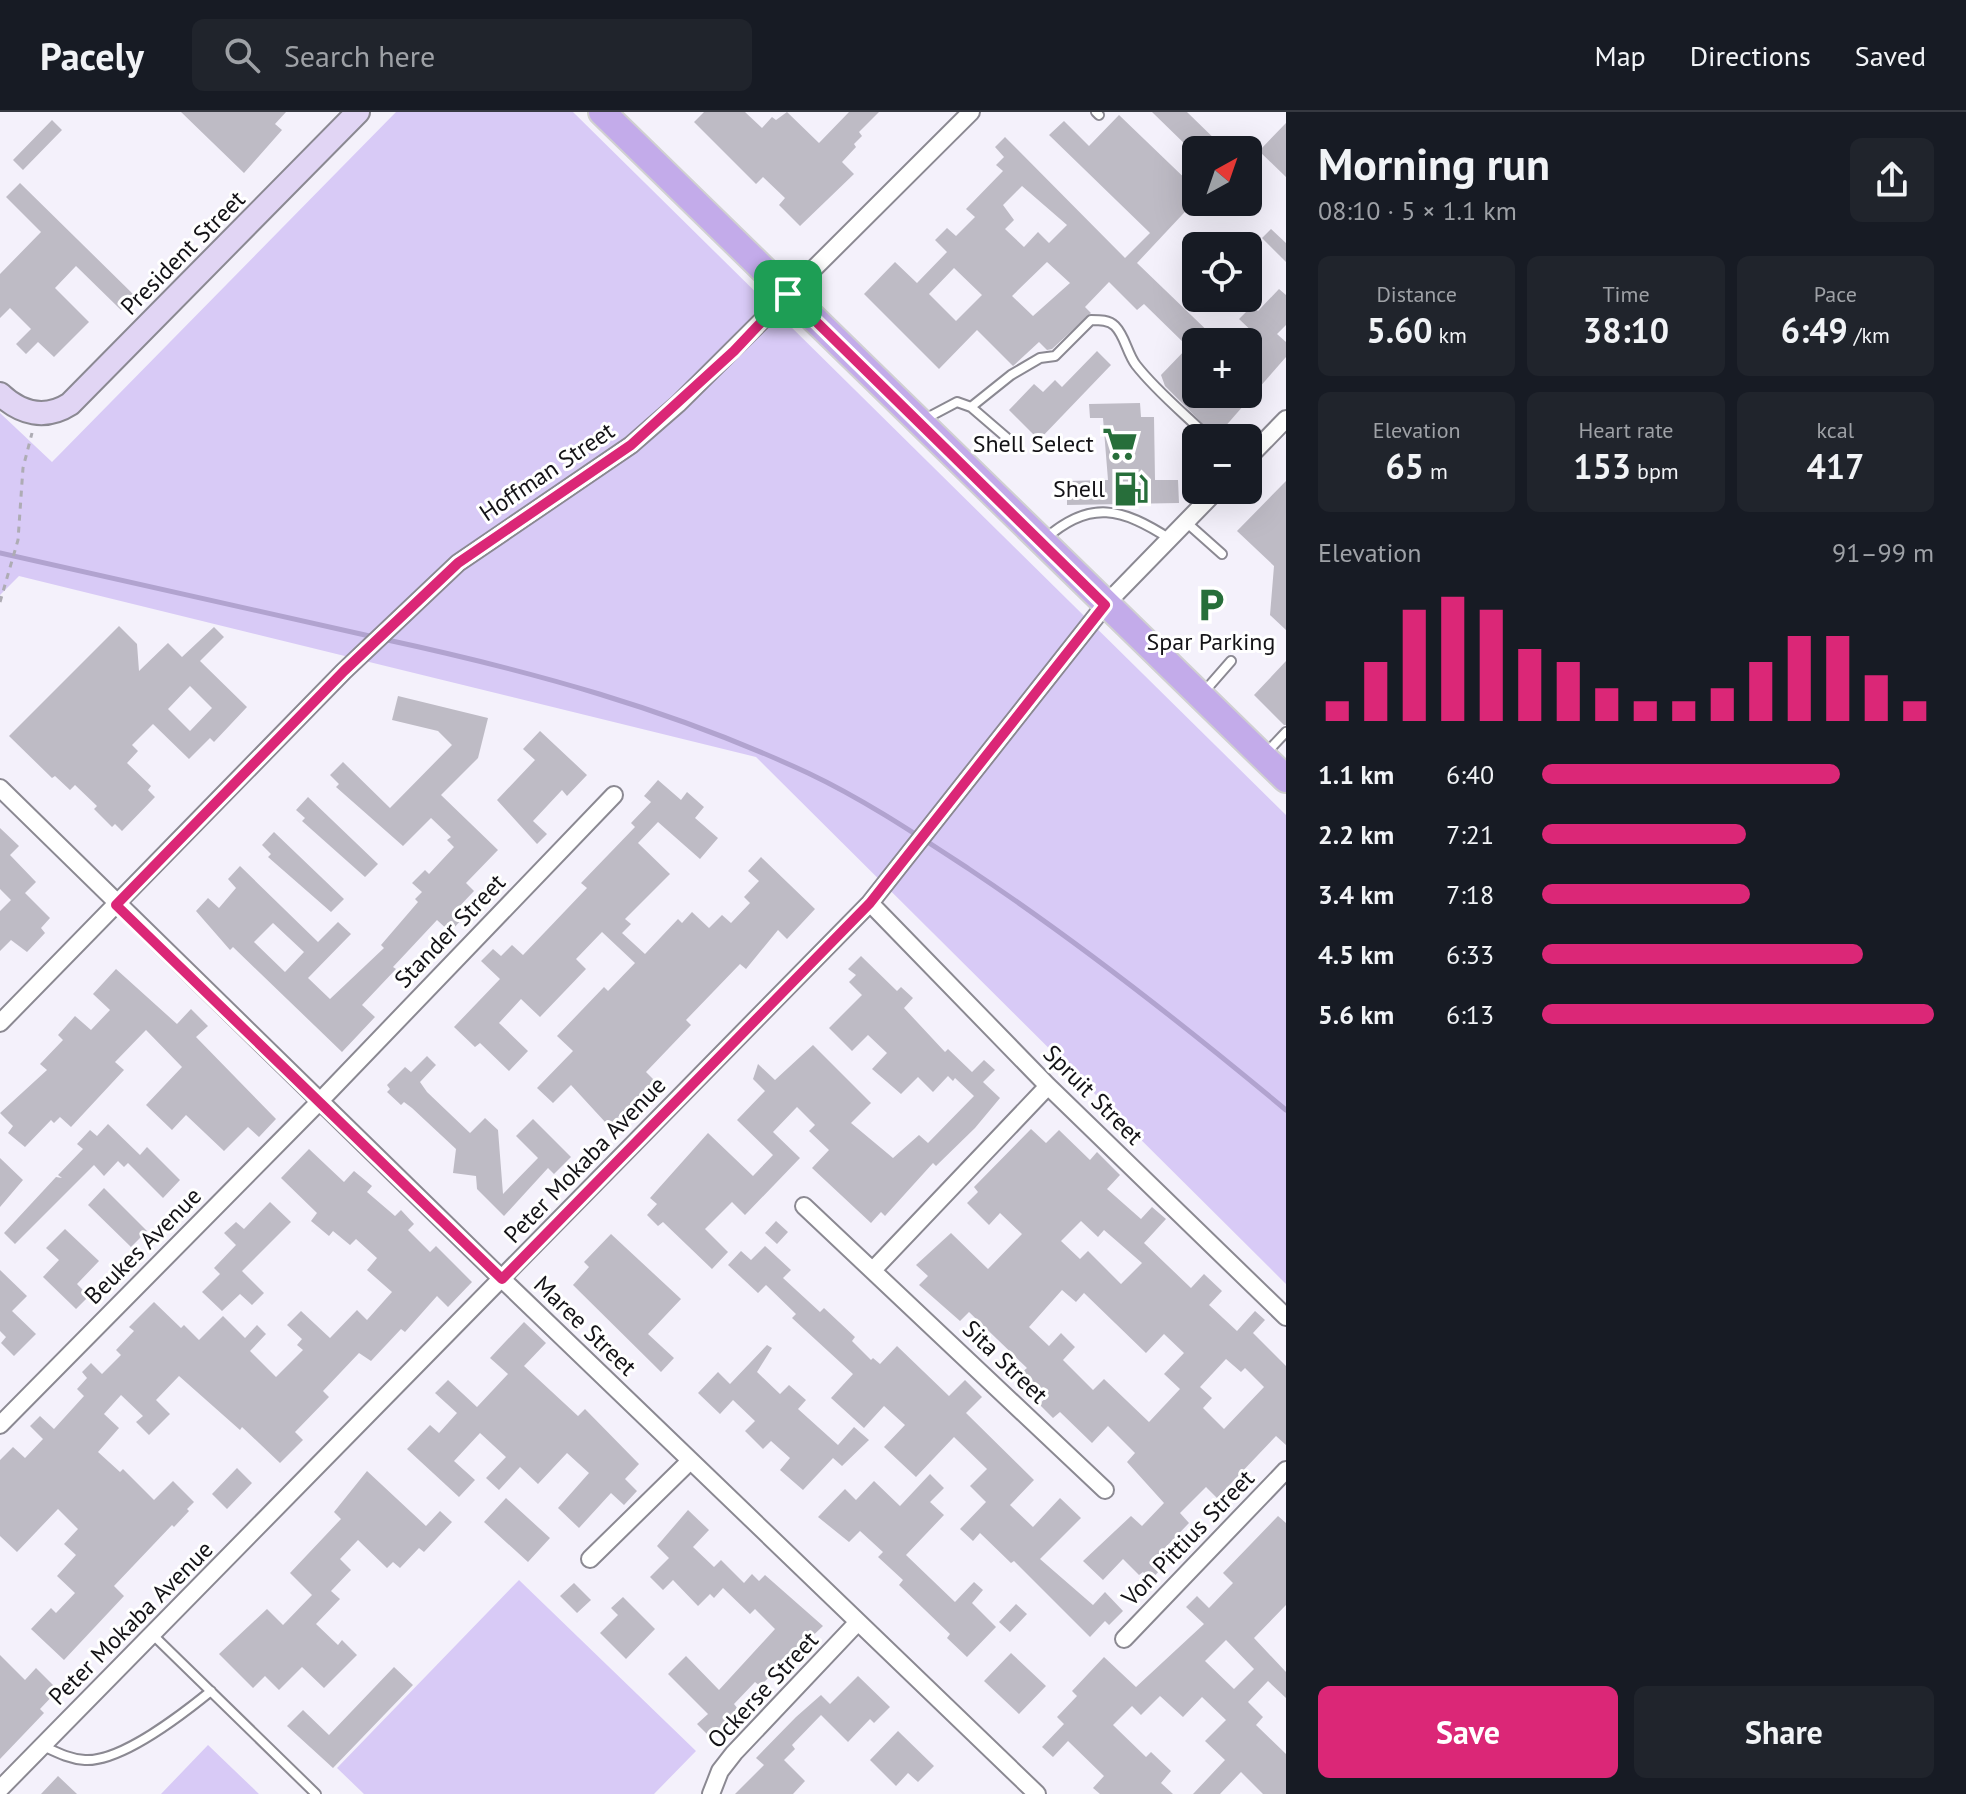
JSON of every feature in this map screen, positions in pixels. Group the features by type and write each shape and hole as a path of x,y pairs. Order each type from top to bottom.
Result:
{"main road":[{"path":"602,112 1286,779"}],"street":[{"name":"President Street","path":"37,414 52,413 70,404 358,112"},
{"name":"Hoffman Street","path":"0,1023 389,626 458,563 631,445 734,351 971,112"},
{"path":"0,394 23,410 37,414"},
{"path":"1262,444 1286,419"},
{"name":"Peter Mokaba Avenue","path":"0,1789 870,903 1105,605 1203,504"},
{"name":"Maree Street","path":"0,788 116,905 1037,1794"},
{"name":"Stander Street","path":"321,1100 614,795"},
{"name":"Spruit Street","path":"870,903 1048,1086 1286,1317"},
{"path":"873,1270 1048,1086"},
{"name":"Beukes Avenue","path":"0,1425 321,1100"},
{"name":"Sita Street","path":"804,1206 1105,1490"},
{"path":"590,1559 690,1461"},
{"name":"Von Pittius Street","path":"1124,1639 1286,1470"},
{"name":"Ockerse Street","path":"711,1794 720,1771 734,1753 857,1623"}],"lane":[{"path":"971,407 1011,375 1040,358 1055,356 1091,320 1099,320 1110,322 1118,329 1130,356 1144,375 1195,424"},
{"path":"919,423 945,405 957,402 971,407 1014,444"},
{"path":"1041,542 1077,515 1101,512 1142,521 1170,539"},
{"path":"1186,522 1222,554"},
{"path":"1201,695 1231,661"},
{"path":"1263,756 1286,732"},
{"path":"153,1635 316,1794"},
{"path":"43,1746 78,1759 104,1756 168,1725 211,1691"}],"path":[{"path":"0,602 18,540 23,468 37,414"}],"shaded area":[{"path":"396,112 573,112 1286,815 1286,1284 756,757 19,576 0,595 0,413 52,462"},
{"path":"519,1580 696,1751 654,1794 364,1794 337,1768"},
{"path":"208,1745 259,1794 161,1794"}],"building":[{"path":"181,112 286,112 275,124 282,130 244,173"},
{"path":"704,112 745,112 762,128 772,117 776,120 787,112 819,143 849,112 879,112 859,132 862,136 854,144 856,147 842,162 854,174 800,226 779,205 785,198 763,177 756,184 694,122"},
{"path":"1152,112 1187,112 1212,136 1182,136 1182,141"},
{"path":"1119,115 1182,176 1182,215 1137,263 1182,306 1182,312 1188,312 1204,328 1182,328 1182,341 1144,304 1137,310 1109,282 1085,307 1091,313 1052,349 1047,350 1039,342 1013,366 977,330 939,369 864,294 895,262 917,283 947,252 935,240 947,228 956,236 975,217 966,209 1003,171 996,165 1004,157 995,147 1005,137 1125,258 1150,233 1049,135 1064,121 1089,146","holes":["1022,186 1067,225 1049,243 1038,232 1024,247 1005,229 1014,220 1003,205","1047,262 1070,283 1033,316 1012,296","954,268 982,295 956,321 929,294"]},
{"path":"52,120 62,130 23,170 13,160"},
{"path":"1286,123 1286,177 1262,154 1262,148"},
{"path":"20,183 135,296 121,310 76,266 55,288 89,322 54,357 38,342 26,354 16,344 31,329 10,308 0,318 0,274 41,232 6,197"},
{"path":"1271,229 1286,243 1286,262 1262,238"},
{"path":"1279,289 1286,295 1286,325 1277,334 1286,342 1286,357 1262,384 1262,328 1249,328 1239,319 1246,312 1262,312 1262,307"},
{"path":"1097,351 1111,365 1039,440 1009,410 1034,384 1043,392 1055,380 1062,387"},
{"path":"1182,353 1182,403 1165,386 1161,375"},
{"path":"1140,403 1141,417 1154,417 1155,480 1178,480 1179,503 1067,505 1067,481 1108,480 1103,418 1090,418 1089,404"},
{"path":"1187,408 1241,408 1227,424 1203,424"},
{"path":"1286,481 1286,630 1270,615 1274,566 1237,531"},
{"path":"119,626 137,644 139,671 168,643 182,657 214,627 224,637 200,661 247,707 214,742 210,738 189,759 153,724 132,745 138,751 127,763 151,786 148,790 155,797 122,831 115,824 112,827 94,809 97,806 75,785 70,790 55,776 52,778 9,736","holes":["190,686 212,708 190,731 168,709"]},
{"path":"1286,661 1286,725 1284,725 1254,695"},
{"path":"398,696 488,718 478,758 441,795 498,850 466,883 474,891 456,910 464,917 450,932 437,920 393,967 396,969 362,1005 375,1017 342,1052 233,947 230,950 196,911 208,898 219,908 236,888 228,879 240,866 318,942 338,922 351,934 308,978 330,999 384,948 381,945 418,902 415,899 422,892 412,883 425,870 429,874 454,847 447,840 451,837 431,818 403,846 336,787 339,784 330,775 343,762 390,808 452,745 438,731 392,720","holes":["273,923 304,952 285,972 254,942"]},
{"path":"540,731 587,775 567,796 562,790 533,821 547,834 537,844 497,800 535,760 523,749"},
{"path":"658,780 681,800 687,792 704,807 695,818 718,838 700,859 658,822 638,843 670,874 625,919 631,924 622,933 645,954 678,919 682,923 692,912 709,928 722,915 731,923 750,903 744,897 759,881 748,871 761,857 815,909 787,939 778,930 746,969 740,964 686,1020 691,1025 646,1072 654,1080 618,1117 626,1126 617,1135 571,1085 553,1103 537,1088 573,1051 557,1036 604,987 608,991 635,963 602,932 576,959 586,969 540,1017 521,999 499,1023 528,1051 509,1071 480,1043 475,1047 454,1027 500,979 481,961 493,949 501,956 512,945 523,955 587,888 581,883 635,827 631,823 651,802 644,796"},
{"path":"308,797 378,864 365,877 302,821 305,818 296,810"},
{"path":"0,828 19,846 10,855 36,882 25,893 50,918 41,928 45,933 27,952 11,940 0,951 0,911 11,900 0,889"},
{"path":"274,832 344,899 331,912 268,857 271,854 262,845"},
{"path":"861,956 897,991 901,987 913,998 904,1008 945,1052 948,1049 972,1072 984,1060 995,1070 983,1082 1000,1098 975,1128 936,1166 933,1163 885,1216 881,1212 871,1223 812,1168 829,1150 809,1131 815,1125 797,1107 773,1132 800,1158 745,1215 732,1202 705,1229 728,1252 712,1269 663,1222 658,1226 647,1215 657,1204 650,1198 708,1133 753,1176 773,1155 737,1120 765,1091 753,1079 758,1064 775,1080 813,1045 871,1103 851,1123 893,1158 919,1135 928,1143 974,1096 955,1078 953,1081 948,1076 933,1092 918,1077 901,1094 872,1069 887,1053 868,1035 852,1051 829,1028 862,995 849,982 856,975 848,969"},
{"path":"116,969 177,1024 191,1009 208,1026 196,1037 276,1119 259,1137 248,1127 224,1151 186,1115 172,1130 146,1105 182,1067 146,1030 115,1062 124,1070 71,1127 60,1117 54,1123 51,1120 25,1147 8,1133 13,1126 0,1113 47,1070 40,1064 63,1040 58,1035 75,1016 91,1030 110,1010 93,994"},
{"path":"427,1056 436,1065 420,1082 427,1092 470,1133 485,1118 498,1130 503,1194 538,1158 516,1136 533,1119 571,1157 554,1174 548,1168 504,1216 477,1189 476,1176 453,1173 456,1149 412,1108 404,1102 401,1105 387,1092 390,1089 387,1085 405,1067 411,1072"},
{"path":"108,1124 140,1155 147,1147 180,1180 163,1198 128,1163 124,1167 118,1161 104,1176 94,1165 15,1244 4,1233 56,1177 62,1178 58,1175 83,1149 77,1144 90,1130 97,1136"},
{"path":"1031,1129 1046,1143 1059,1130 1090,1160 1097,1152 1120,1175 1107,1189 1141,1219 1152,1207 1166,1219 1144,1243 1191,1288 1204,1274 1222,1291 1209,1305 1237,1331 1255,1311 1265,1320 1253,1333 1286,1366 1286,1445 1276,1436 1217,1498 1206,1487 1180,1513 1189,1523 1161,1552 1169,1560 1151,1580 1143,1572 1139,1575 1123,1559 1103,1580 1083,1561 1131,1516 1142,1526 1164,1503 1127,1462 1135,1453 1108,1426 1092,1443 1060,1412 1053,1418 1039,1404 1046,1398 1021,1373 1027,1368 969,1312 960,1321 919,1285 928,1276 916,1265 951,1233 988,1269 1022,1234 1000,1213 989,1225 967,1203 978,1192 974,1187","holes":["1081,1221 1098,1237 1104,1230 1142,1263 1121,1284 1088,1251 1080,1259 1061,1241","1062,1290 1076,1302 1084,1293 1146,1353 1164,1334 1184,1353 1164,1374 1180,1389 1149,1422 1104,1379 1093,1390 1063,1360 1075,1347 1061,1333 1049,1346 1029,1327","1226,1359 1241,1372 1245,1368 1264,1387 1224,1429 1203,1408 1212,1398 1200,1387"]},
{"path":"309,1149 344,1182 354,1171 372,1186 367,1192 395,1216 401,1210 414,1224 408,1230 430,1252 436,1246 472,1282 448,1307 437,1296 405,1332 401,1329 371,1361 359,1353 323,1391 329,1397 295,1432 303,1440 280,1463 242,1427 240,1430 179,1376 156,1400 170,1414 149,1435 136,1422 143,1416 121,1395 104,1414 119,1428 98,1452 120,1472 123,1469 154,1500 173,1481 194,1502 174,1527 172,1525 114,1586 124,1596 64,1660 31,1629 51,1608 56,1613 75,1593 57,1576 76,1555 64,1544 78,1529 58,1509 17,1552 0,1536 0,1460 13,1447 25,1458 43,1439 30,1426 40,1416 54,1429 84,1396 77,1389 87,1378 82,1372 91,1363 102,1374 121,1355 116,1350 134,1331 129,1327 154,1302 181,1328 184,1325 199,1340 223,1316 245,1338 257,1325 266,1334 250,1351 276,1377 303,1350 297,1345 302,1339 287,1325 301,1311 330,1338 357,1310 367,1320 392,1292 367,1270 377,1258 356,1239 350,1245 333,1231 329,1236 311,1221 317,1213 281,1178"},
{"path":"0,1158 23,1180 0,1207"},
{"path":"104,1188 147,1231 131,1247 88,1205"},
{"path":"270,1202 291,1222 242,1271 264,1293 252,1305 240,1294 222,1311 202,1292 220,1274 214,1268 236,1245 224,1233 236,1222 244,1229"},
{"path":"776,1221 788,1232 777,1244 765,1233"},
{"path":"65,1229 99,1261 77,1284 89,1296 76,1309 43,1277 59,1260 46,1248"},
{"path":"611,1234 681,1299 648,1334 674,1358 661,1372 573,1285 589,1267 584,1262"},
{"path":"765,1246 791,1270 783,1278 820,1312 824,1308 855,1337 852,1341 871,1360 873,1358 880,1364 897,1346 949,1396 965,1380 982,1397 966,1413 1034,1480 1010,1505 1033,1527 1060,1498 1081,1518 1040,1559 1093,1605 1105,1592 1123,1611 1109,1625 1105,1621 1090,1637 1014,1561 1011,1563 980,1533 973,1541 960,1529 986,1502 970,1486 987,1469 954,1437 916,1477 884,1447 905,1425 884,1406 864,1428 831,1398 853,1374 792,1318 796,1314 766,1285 758,1293 728,1265 741,1251 751,1260"},
{"path":"0,1270 27,1296 12,1311 36,1334 14,1356 1,1343 6,1337 0,1331"},
{"path":"524,1322 546,1343 524,1366 578,1416 585,1409 639,1464 625,1479 637,1491 624,1505 611,1493 579,1528 558,1508 589,1473 567,1453 538,1484 520,1467 499,1490 486,1478 506,1457 480,1433 454,1461 475,1480 459,1497 407,1449 430,1425 439,1433 457,1413 435,1393 448,1380 477,1407 508,1374 490,1358"},
{"path":"767,1345 772,1348 757,1372 780,1394 789,1385 806,1400 798,1409 838,1445 854,1427 869,1440 842,1466 833,1458 803,1490 780,1470 790,1458 771,1441 763,1449 745,1431 755,1421 733,1400 720,1414 698,1393 718,1372 730,1384"},
{"path":"237,1468 252,1483 227,1509 212,1494"},
{"path":"367,1471 426,1526 440,1511 452,1522 424,1552 419,1548 400,1568 393,1562 387,1568 358,1540 340,1559 351,1570 331,1591 340,1599 316,1624 338,1645 342,1640 357,1655 324,1688 302,1667 279,1690 265,1676 253,1688 219,1654 267,1609 283,1625 312,1595 290,1573 341,1519 334,1512"},
{"path":"930,1474 944,1488 930,1502 944,1515 906,1555 955,1602 974,1582 983,1590 972,1603 996,1627 967,1657 947,1638 950,1634 899,1585 903,1580 878,1557 883,1552 860,1531 849,1542 818,1517 845,1489 856,1500 874,1481 900,1506"},
{"path":"506,1498 550,1538 528,1562 484,1522"},
{"path":"688,1510 709,1530 693,1547 714,1567 721,1560 744,1583 752,1574 759,1581 765,1575 823,1626 760,1686 755,1682 734,1704 738,1709 710,1737 697,1724 708,1714 668,1674 686,1656 719,1690 775,1629 755,1609 750,1614 723,1588 714,1598 710,1594 698,1606 673,1580 663,1590 650,1577 669,1558 657,1546"},
{"path":"1278,1516 1286,1523 1286,1605 1254,1638 1286,1672 1286,1698 1268,1681 1248,1702 1263,1717 1256,1725 1286,1754 1286,1794 1263,1794 1241,1772 1220,1794 1193,1794 1225,1760 1205,1741 1226,1720 1202,1697 1183,1717 1160,1696 1141,1715 1132,1706 1113,1725 1146,1757 1151,1752 1171,1771 1161,1783 1173,1794 1100,1794 1093,1788 1104,1776 1068,1741 1053,1757 1042,1747 1064,1724 1057,1717 1077,1696 1072,1691 1104,1657 1136,1687 1204,1624 1186,1607 1197,1596 1209,1608 1233,1583 1223,1573","holes":["1226,1640 1254,1669 1234,1689 1205,1661"]},
{"path":"574,1583 591,1600 577,1613 560,1596"},
{"path":"623,1597 655,1629 626,1659 600,1633 618,1615 611,1608"},
{"path":"1016,1604 1027,1614 1010,1632 999,1622"},
{"path":"1011,1653 1046,1686 1019,1714 984,1681"},
{"path":"0,1655 25,1680 36,1668 58,1690 40,1709 44,1713 0,1759"},
{"path":"394,1667 413,1685 333,1768 287,1726 303,1710 329,1735"},
{"path":"858,1676 890,1707 874,1723 870,1719 848,1742 821,1715 792,1745 795,1749 784,1760 805,1781 793,1794 735,1794 764,1765 756,1758 796,1717 821,1695 830,1704"},
{"path":"898,1731 934,1766 918,1782 908,1773 896,1786 870,1760"},
{"path":"58,1776 77,1794 41,1794"}],"waterway":[{"path":"0,553 374,637"},
{"path":"383,639 492,664 652,711 756,750 829,783 969,869 1051,926 1170,1015 1286,1110"}],"place":[{"name":"Shell Select","path":"1120,444"},
{"name":"Shell","path":"1131,489"},
{"name":"Spar Parking","path":"1211,605"}],"route":[{"path":"788,294 1105,605 870,903 502,1279 321,1100 116,905 389,626 458,563 509,525 631,445 734,351 788,294"}]}
